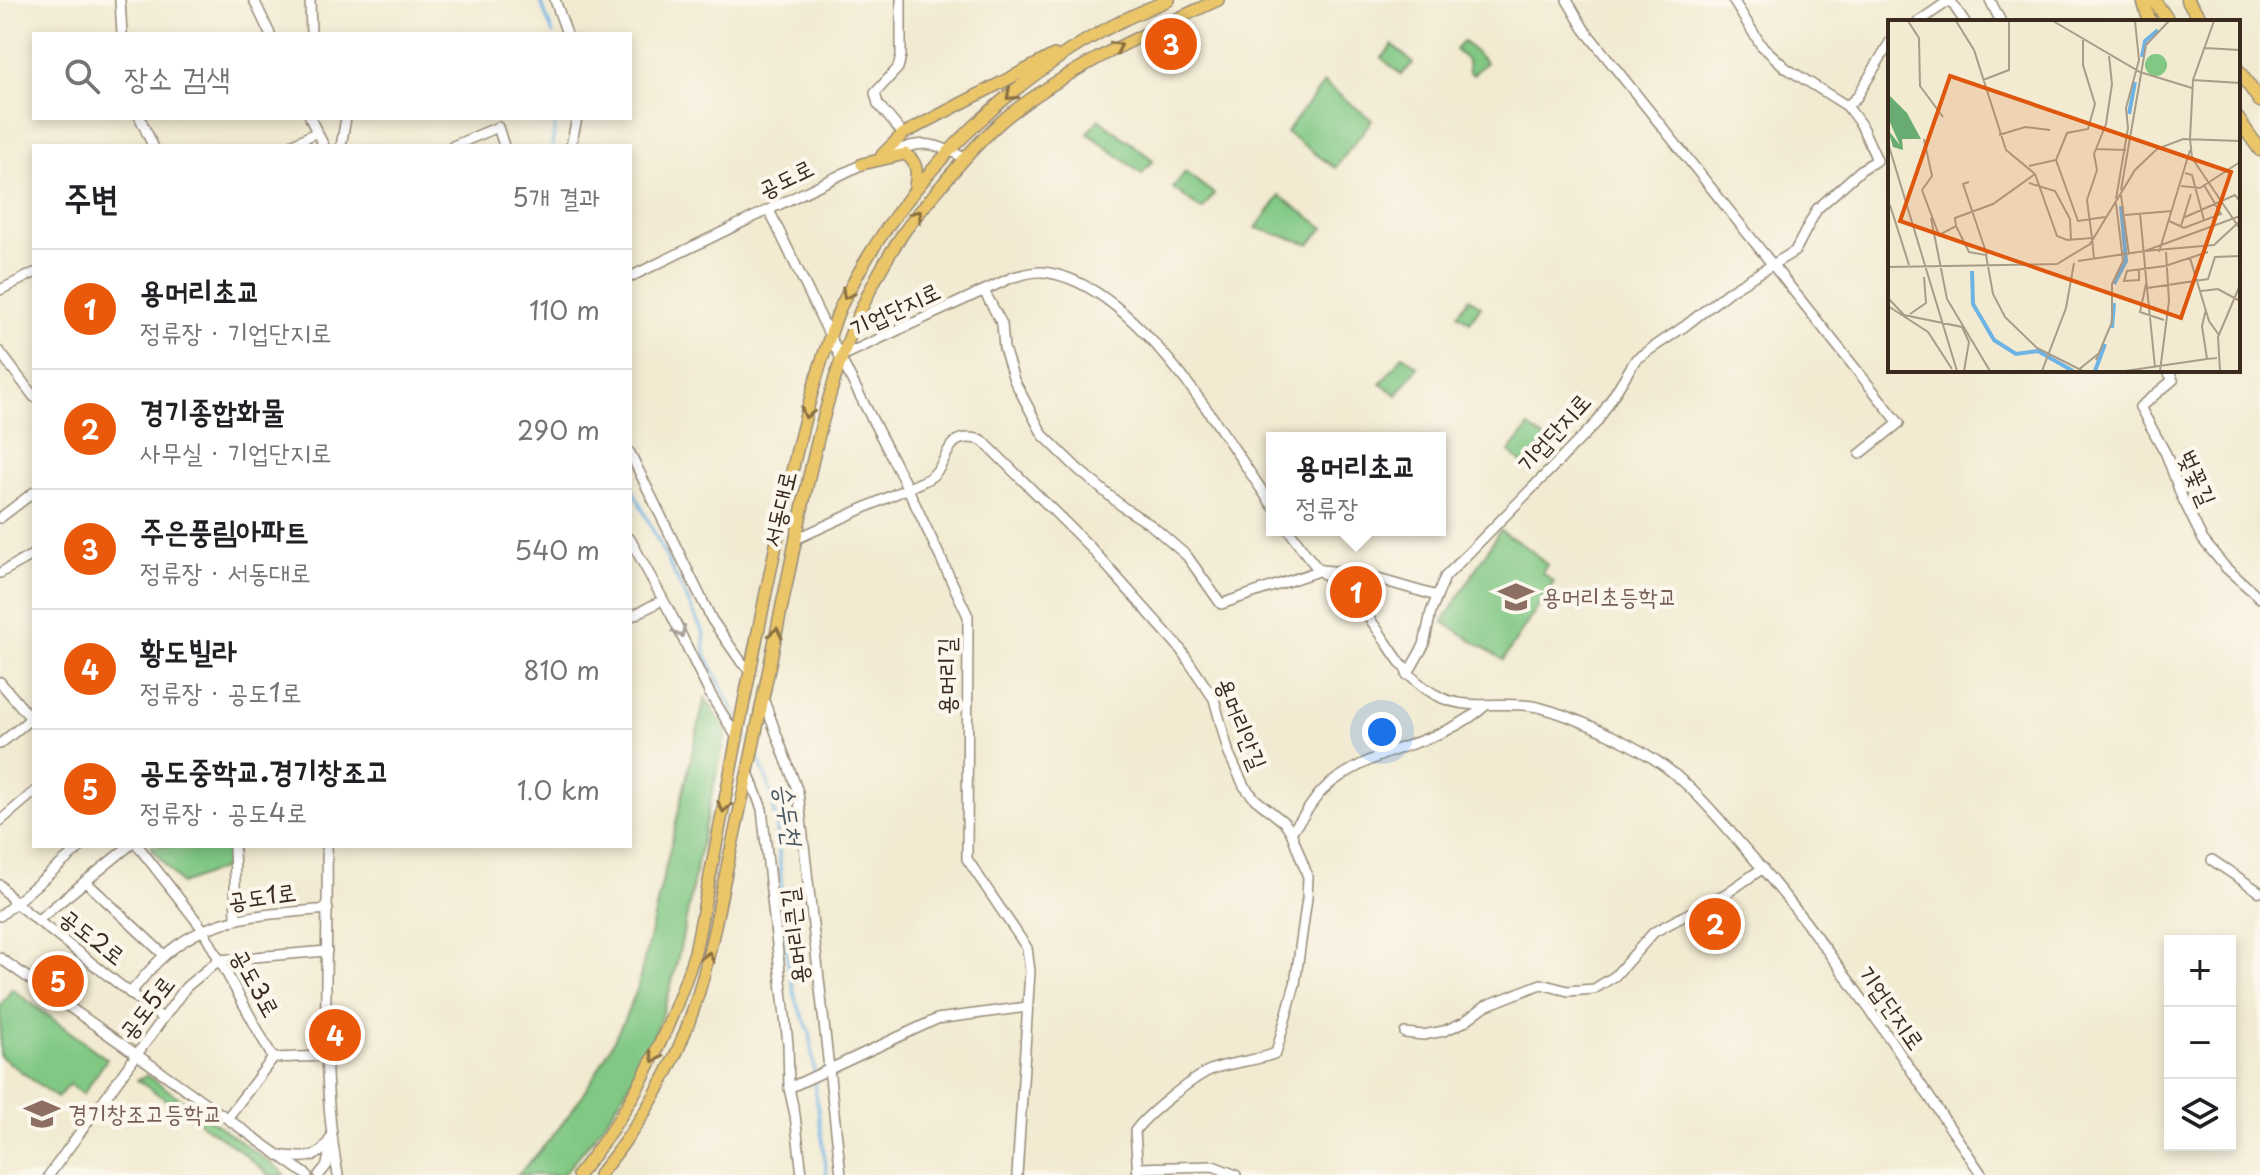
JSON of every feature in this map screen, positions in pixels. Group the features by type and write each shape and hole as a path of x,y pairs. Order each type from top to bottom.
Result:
{"highway":[{"path":"2143,0 2149,20"},
{"path":"2154,0 2168,20"},
{"path":"2187,0 2202,20"},
{"path":"2240,73 2260,101"},
{"path":"2240,122 2260,150"}],"main road":[{"name":"서동대로","path":"578,1175 630,1103 665,1036 695,952 791,473 838,311 875,242 915,189 950,150 1027,80 1073,48 1169,0"},
{"name":"서동대로","path":"599,1175 654,1100 678,1050 697,998 750,771 796,539 840,357 868,294 902,235 964,158 1007,117 1092,59 1218,0"},
{"path":"882,155 903,134 1044,59 1073,48"},
{"path":"862,164 905,154 914,160 917,169 915,189"}],"street":[{"path":"120,0 122,32"},
{"path":"254,0 269,32"},
{"path":"310,0 311,32"},
{"path":"555,0 566,32"},
{"path":"901,0 901,56 898,68 875,93 878,104 903,134"},
{"path":"1567,0 1592,39 1899,423 1860,454"},
{"path":"1733,0 1761,45 1786,68 1847,106 1857,97 1888,45"},
{"path":"1921,20 1950,0 1964,20"},
{"path":"1990,0 2000,20"},
{"name":"기업단지로","path":"1407,675 1424,645 1445,577 1597,422 1636,359 1731,290 1795,251 1817,209 1862,169 1877,160 1861,125 1847,106"},
{"path":"141,120 152,144"},
{"path":"311,120 323,144"},
{"path":"341,144 346,120"},
{"path":"571,144 577,120"},
{"path":"458,144 498,127 503,144"},
{"path":"293,144 317,132"},
{"name":"공도로","path":"632,276 882,155 916,144 930,143 964,158"},
{"name":"기업단지로","path":"769,210 840,357 1013,277 1040,271 1093,289 1118,306 1170,360 1266,496"},
{"path":"0,290 32,274"},
{"path":"984,291 1002,324 1004,348 1014,380 1043,435 1079,470 1187,556 1221,604 1321,570 1357,573 1437,596"},
{"path":"0,352 32,394"},
{"name":"용머리길","path":"840,357 908,489 968,616 967,859 1027,948 1030,971 1017,1175"},
{"name":"벚꽃길","path":"2168,372 2173,380 2140,407 2166,454 2181,495 2203,540 2226,568 2260,598"},
{"name":"용머리안길","path":"796,539 937,473 944,464 948,447 957,440 968,437 982,440 1099,557 1179,647 1214,699 1229,754 1244,786 1285,823 1308,877 1295,984 1276,1053 1209,1071 1143,1120 1135,1131 1137,1172 1213,1166 1236,1175"},
{"path":"632,457 712,620 750,677"},
{"path":"0,518 32,494"},
{"name":"기업단지로","path":"1294,536 1321,570 1363,611 1407,675 1441,698 1461,704 1511,704 1538,708 1595,730 1654,759 1715,814 1763,868 1844,975 1982,1175"},
{"path":"632,543 710,694 738,735"},
{"path":"0,573 32,555"},
{"path":"632,616 657,603"},
{"path":"0,682 32,718"},
{"name":"용머리큰길","path":"762,704 798,792 825,1072 841,1175"},
{"path":"1291,832 1322,791 1367,762 1469,720 1486,705"},
{"path":"0,744 32,720"},
{"path":"750,771 762,809 802,1175"},
{"path":"0,821 32,794"},
{"path":"0,916 80,848"},
{"path":"38,920 126,848"},
{"name":"공도3로","path":"140,848 202,928 273,1058"},
{"path":"234,848 236,918"},
{"name":"공도1로","path":"327,848 326,1056 331,1137 338,1175"},
{"path":"2212,860 2260,892"},
{"path":"1405,1033 1423,1035 1444,1031 1464,1022 1485,1006 1541,984 1568,991 1594,989 1615,976 1654,932 1727,893 1763,868"},
{"path":"85,881 164,955"},
{"name":"공도2로","path":"0,885 14,902 162,1018"},
{"name":"공도1로","path":"202,928 236,918 328,909"},
{"path":"130,993 164,955 202,928"},
{"path":"219,960 327,951"},
{"path":"0,958 307,1175"},
{"name":"공도5로","path":"49,1175 186,987 219,960"},
{"path":"793,1086 937,1019 1027,1007"},
{"path":"228,1117 273,1058 326,1056"},
{"path":"283,1156 316,1156 325,1149 331,1137"},
{"path":"319,1175 330,1156 331,1137"}],"green space":[{"path":"1463,41 1486,62 1473,75 1469,72 1468,61 1455,50"},
{"path":"1393,45 1413,63 1401,75 1382,58"},
{"path":"1324,83 1372,120 1335,168 1286,132"},
{"path":"1099,119 1153,160 1142,174 1088,133"},
{"path":"1185,172 1214,194 1202,210 1173,188"},
{"path":"1280,196 1324,228 1310,244 1256,228"},
{"path":"1469,298 1481,306 1470,322 1458,314"},
{"path":"1403,355 1418,367 1397,395 1381,384"},
{"path":"1529,427 1550,443 1529,469 1509,452"},
{"path":"1500,530 1547,565 1542,573 1554,582 1503,660 1443,622"},
{"path":"705,698 727,732 678,958 659,1024 622,1097 562,1175 517,1175 554,1134 586,1089 614,1040 637,990"},
{"path":"152,848 229,848 229,866 181,884"},
{"path":"12,989 107,1059 83,1094 69,1084 57,1098 0,1056 0,1006"},
{"path":"147,1075 285,1175 269,1175 238,1149 137,1080"}],"waterway":[{"name":"승두천","path":"540,0 552,32"},
{"name":"승두천","path":"552,144 556,120"},
{"name":"승두천","path":"632,488 704,634 705,654 737,717"},
{"name":"승두천","path":"743,727 750,741"},
{"name":"승두천","path":"756,752 770,788 777,828 788,964 796,1001 810,1033 814,1072"},
{"name":"승두천","path":"814,1080 827,1175"}],"place":[{"name":"주은풍림아파트","path":"1171,44"},
{"name":"용머리초교","path":"1356,592"},
{"name":"용머리초등학교","path":"1516,597"},
{"name":"경기종합화물","path":"1715,924"},
{"name":"공도중학교.경기창조고","path":"58,981"},
{"name":"황도빌라","path":"335,1035"},
{"name":"경기창조고등학교","path":"42,1114"}]}
